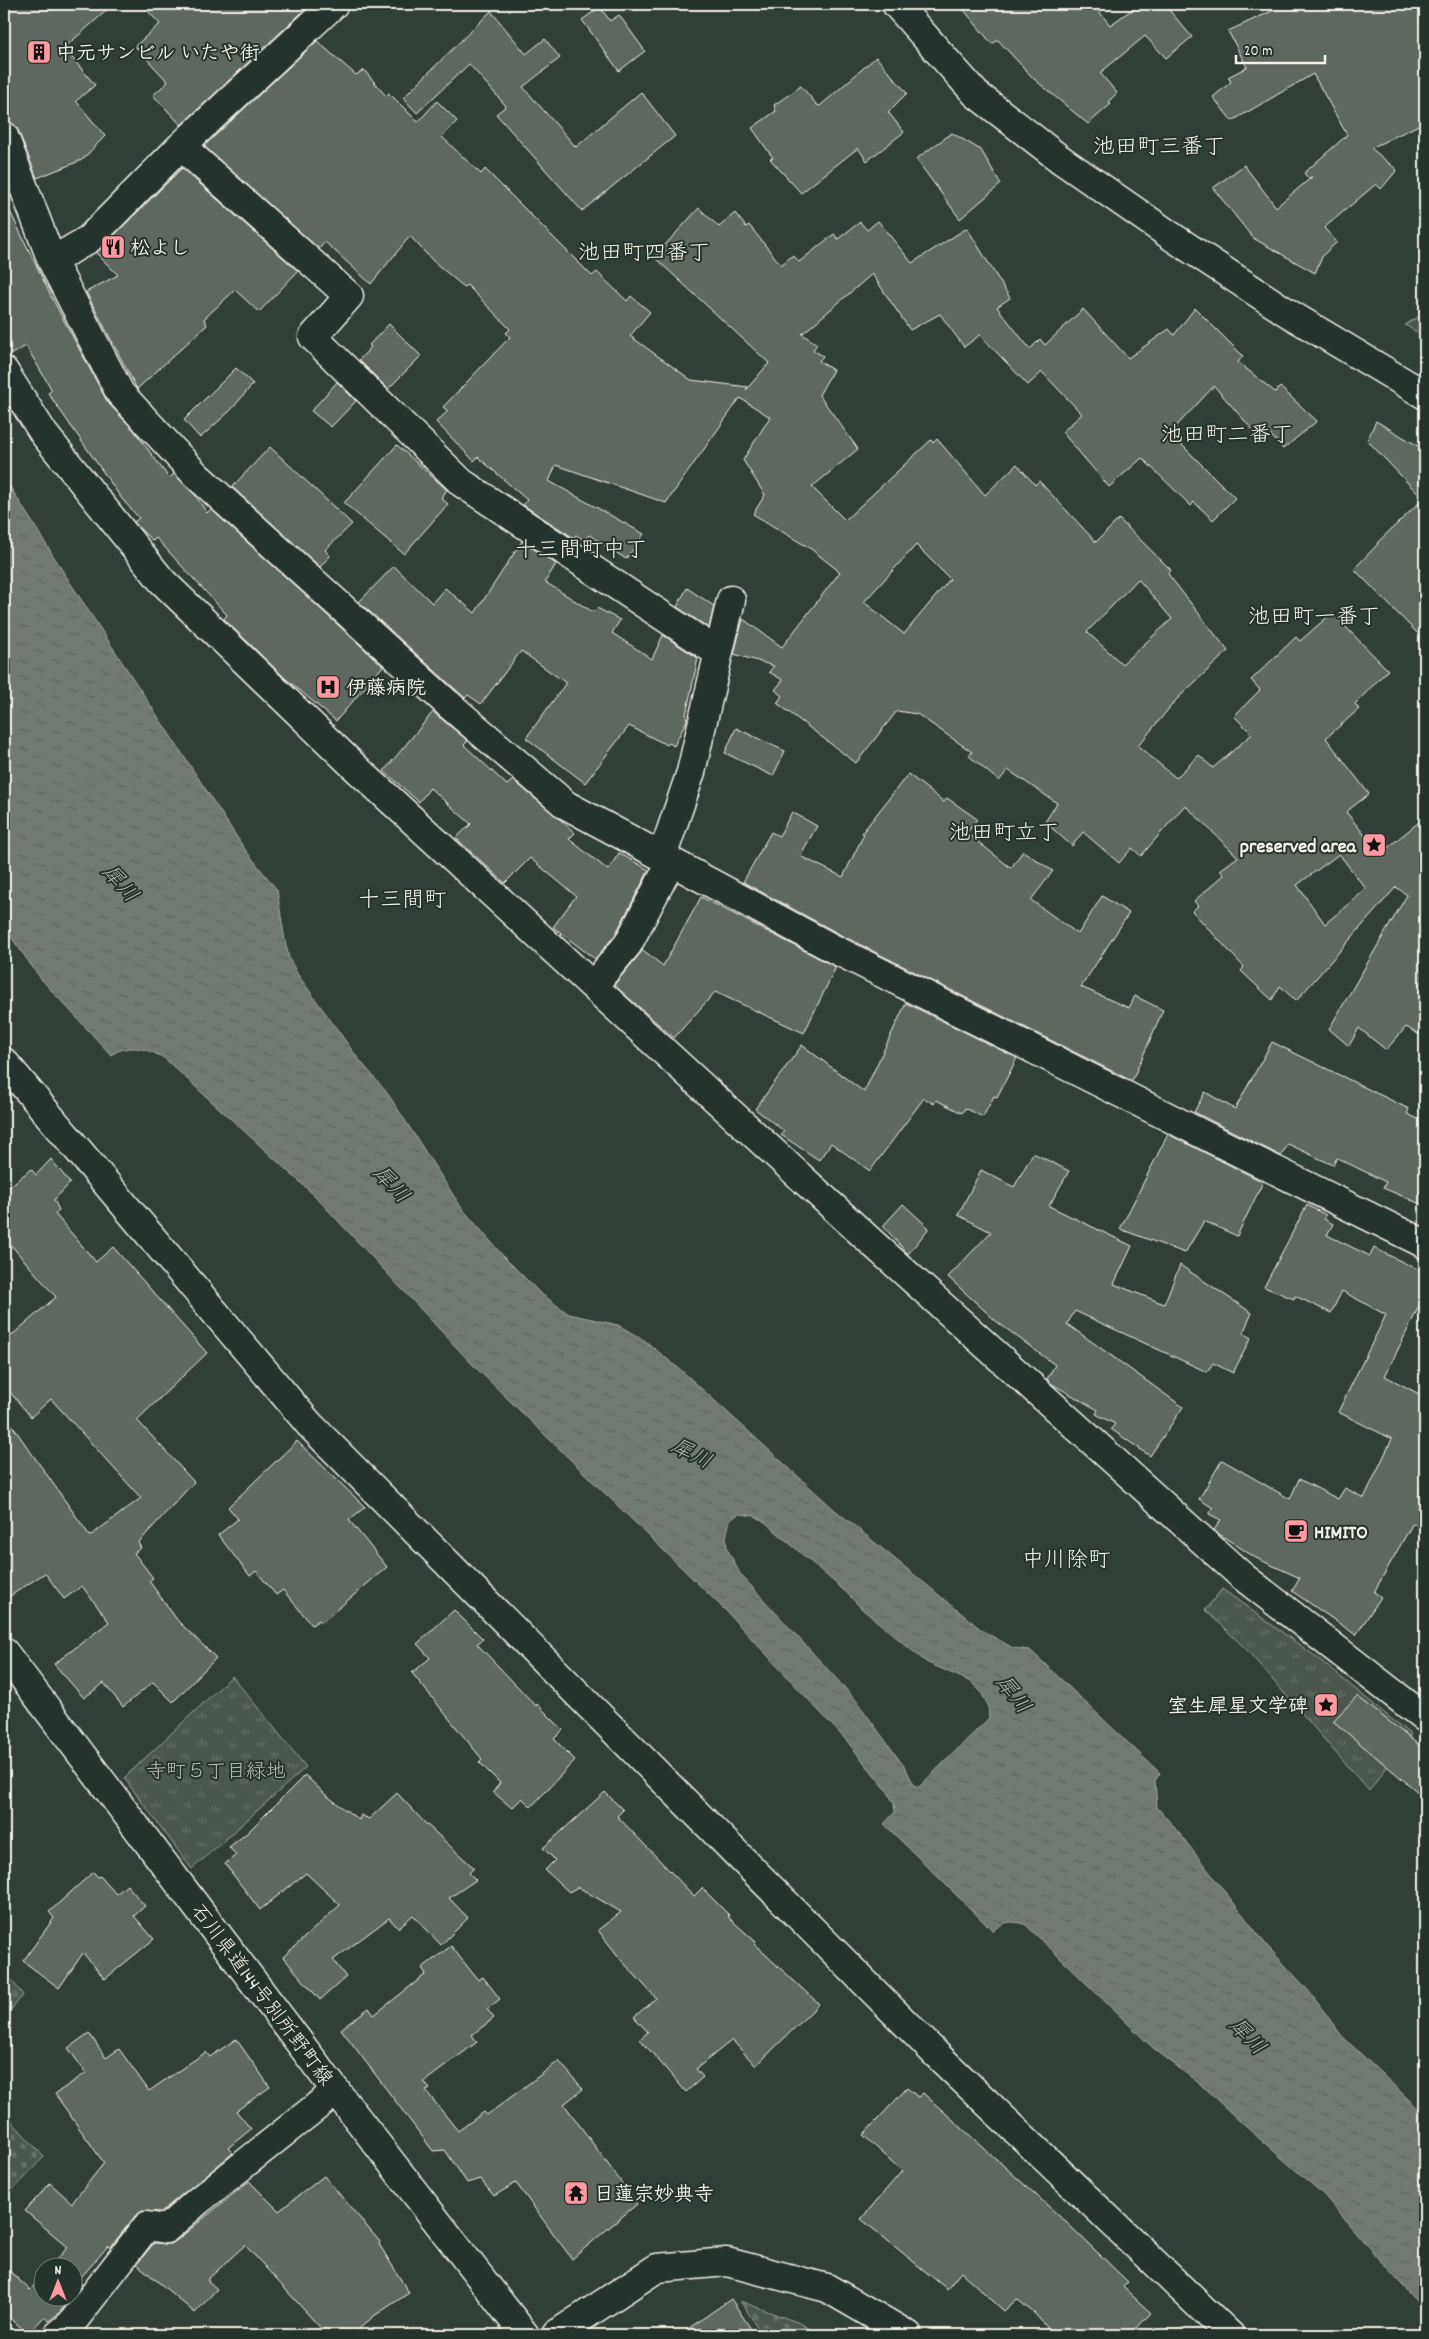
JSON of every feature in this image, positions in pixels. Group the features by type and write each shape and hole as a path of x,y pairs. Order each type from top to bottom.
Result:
{"street":[{"path":"52,261 89,239 182,146 334,4"},
{"path":"896,4 976,94 1060,159 1280,308 1425,395"},
{"path":"4,136 52,261 120,394 196,475 447,703 566,805 834,949 1216,1142 1425,1244"},
{"path":"182,146 349,296 313,338 462,483 717,652"},
{"path":"4,371 44,434 162,581 357,769 868,1239 1242,1576 1425,1718"},
{"path":"593,986 628,944 666,859 691,772 717,652 731,600"},
{"path":"4,1062 309,1424 930,2048 1230,2335"},
{"name":"石川県道144号別所野町線","path":"4,1652 336,2091 525,2335"},
{"path":"58,2335 70,2324 147,2226 166,2229 198,2201 336,2091"},
{"path":"554,2335 656,2268 728,2262 827,2288 908,2335"}],"green space":[{"path":"1425,313 1425,337 1405,325"},
{"path":"1222,1589 1315,1656 1411,1735 1369,1791 1245,1648 1205,1610"},
{"name":"寺町５丁目緑地","path":"232,1676 306,1767 192,1869 124,1778"},
{"path":"4,1970 23,1995 4,2018"},
{"path":"4,2113 44,2157 4,2198"},
{"path":"740,2301 802,2324 820,2335 763,2335"}],"water":[{"name":"犀川","path":"4,477 71,584 246,851 277,890 289,958 298,975 357,1057 388,1094 461,1207 504,1257 540,1293 569,1314 618,1325 644,1340 682,1371 835,1510 983,1631 1013,1648 1030,1650 1160,1773 1155,1781 1157,1807 1268,1947 1308,1990 1342,2036 1425,2115 1425,2310 1323,2194 1200,2084 1153,2048 1026,1925 1008,1922 993,1931 884,1824 895,1812 894,1804 888,1792 846,1740 725,1610 472,1364 313,1194 164,1058 138,1048 124,1049 111,1055 41,979 4,927","holes":["739,1514 755,1516 765,1522 848,1594 862,1609 926,1662 971,1682 981,1692 988,1705 989,1718 919,1787 914,1785 906,1769 855,1699 740,1574 727,1548 726,1537 730,1520"]}],"building":[{"path":"4,4 114,4 64,48 95,85 76,101 105,136 82,160 37,178 18,130 13,124 4,121"},
{"path":"141,4 311,4 181,125 153,95 168,82 135,46 160,24"},
{"path":"959,4 1093,4 1110,25 1140,4 1164,4 1192,37 1166,58 1145,36 1100,73 1117,93 1109,101 1111,104 1088,124 1034,79 998,40 992,44"},
{"path":"1269,4 1425,4 1425,122 1371,148 1397,170 1381,189 1376,184 1324,228 1337,242 1323,255 1315,273 1253,238 1213,188 1244,165 1276,207 1312,177 1308,178 1304,173 1347,135 1313,74 1232,121 1213,97 1231,82 1228,77 1247,67 1228,31 1272,11"},
{"path":"600,7 610,21 619,15 645,51 619,71 582,20"},
{"path":"491,11 526,54 545,39 560,58 523,87 576,147 641,92 675,136 582,211 496,114 506,106 469,64 417,113 403,98"},
{"path":"317,41 356,75 364,70 386,96 389,93 418,122 437,101 457,121 442,137 481,174 485,169 592,276 597,272 627,301 631,296 650,312 630,336 691,380 748,387 746,390 769,363 654,257 699,208 719,227 735,213 746,227 749,225 781,265 793,255 799,262 834,234 838,239 860,222 867,230 878,221 912,263 967,228 1010,298 997,307 1030,349 1040,339 1045,345 1083,309 1128,358 1169,329 1174,335 1195,308 1243,356 1238,362 1275,392 1280,387 1317,421 1283,449 1268,432 1260,438 1214,386 1170,433 1235,498 1213,520 1194,502 1191,506 1142,458 1109,487 1062,432 1082,414 1042,372 1028,385 980,335 964,347 940,314 910,330 872,274 802,334 817,344 813,350 823,356 819,361 833,370 819,395 858,449 812,487 845,520 931,440 933,443 937,439 985,495 1017,464 1035,485 1039,481 1096,542 1119,519 1171,570 1168,574 1228,651 1176,700 1138,746 1176,778 1199,755 1213,768 1252,734 1234,716 1260,690 1251,680 1296,637 1300,641 1332,613 1388,670 1355,704 1359,709 1326,738 1369,794 1346,812 1380,854 1425,817 1425,1038 1406,1027 1386,1050 1359,1028 1349,1046 1329,1029 1407,895 1396,887 1296,1001 1280,986 1272,1000 1241,971 1244,967 1192,911 1198,906 1194,901 1224,875 1220,870 1238,857 1185,805 1141,856 1132,848 1119,863 1083,832 1072,846 1045,822 1057,803 1008,770 999,781 969,756 972,752 917,714 897,711 856,763 777,703 782,696 775,690 783,680 769,672 774,666 734,654 743,619 782,647 840,572 811,549 753,514 765,495 743,460 770,417 740,398 666,503 556,465 549,481 644,534 626,559 589,535 584,540 576,535 574,538 523,505 527,500 478,457 474,461 436,422 448,411 443,407 510,337 506,333 510,329 467,285 464,287 433,261 410,236 371,284 325,242 319,249 204,146","holes":["916,545 950,579 904,634 864,602","1138,579 1172,619 1122,664 1087,632","1339,854 1366,889 1325,924 1297,885"]},
{"path":"876,57 907,93 888,112 904,132 867,161 858,148 801,193 770,159 773,158 752,128 776,111 774,105 801,86 820,106"},
{"path":"952,133 981,150 1001,184 960,219 916,159"},
{"path":"182,168 298,271 259,312 235,290 204,319 207,325 137,389 86,292 118,275 96,253"},
{"path":"4,199 51,296 108,403 133,429 169,478 174,474 196,496 207,513 211,509 383,666 336,721 285,678 224,619 227,615 156,538 153,541 138,527 134,522 139,518 122,499 48,393 52,390 26,346 8,356 4,355"},
{"path":"389,324 421,356 388,389 359,360 371,347 369,345"},
{"path":"236,368 253,384 231,410 200,438 184,420"},
{"path":"337,382 356,401 331,427 311,411"},
{"path":"1376,421 1425,450 1425,641 1354,569 1377,543 1423,499 1367,440"},
{"path":"397,445 447,490 441,498 448,504 404,554 344,503"},
{"path":"270,447 352,524 325,550 330,556 320,567 232,487"},
{"path":"522,541 556,564 545,582 593,612 597,608 620,620 612,633 652,659 663,635 698,658 686,715 687,720 674,746 669,743 667,745 629,726 585,783 526,738 566,683 521,651 481,704 468,695 465,698 359,602 394,566 432,603 445,588 475,613"},
{"path":"687,588 714,606 709,628 677,607"},
{"path":"433,712 468,741 464,745 507,785 513,780 562,821 575,833 569,839 608,870 619,853 649,870 615,935 595,959 553,927 576,896 530,858 505,883 456,838 471,824 430,788 419,802 384,771"},
{"path":"736,728 785,751 773,776 725,753"},
{"path":"908,774 944,802 947,798 977,819 967,833 1011,868 1023,851 1053,871 1031,900 1078,934 1102,896 1129,913 1081,987 1129,1008 1135,996 1163,1010 1132,1081 841,935 743,882 771,832 779,836 792,812 817,826 800,856 843,877 864,834 862,833"},
{"path":"701,897 836,967 804,1033 715,992 674,1038 614,985 643,950 663,966"},
{"path":"906,1003 1017,1058 997,1097 994,1096 983,1117 965,1108 962,1113 936,1100 934,1104 924,1098 870,1171 831,1143 819,1160 781,1135 784,1131 755,1109 802,1045 864,1092"},
{"path":"1272,1042 1409,1109 1407,1114 1425,1122 1425,1206 1383,1188 1386,1182 1337,1158 1333,1165 1288,1144 1281,1156 1194,1112 1205,1092 1235,1109"},
{"path":"1168,1134 1263,1182 1237,1236 1204,1221 1185,1253 1120,1229"},
{"path":"1033,1153 1069,1171 1049,1206 1132,1246 1114,1284 1164,1304 1180,1265 1252,1313 1243,1333 1251,1338 1233,1373 1213,1363 1207,1372 1075,1311 1067,1324 1183,1407 1150,1456 1111,1429 1115,1424 1096,1414 1098,1410 1052,1384 1047,1379 1055,1365 996,1321 948,1277 991,1232 958,1215 981,1170 1014,1187"},
{"path":"51,1159 70,1183 54,1200 59,1210 55,1214 96,1262 113,1247 207,1353 137,1420 194,1482 138,1543 141,1548 134,1553 153,1578 149,1581 178,1621 216,1658 173,1702 153,1682 123,1707 104,1683 84,1698 54,1664 109,1622 82,1586 64,1599 45,1573 4,1600 4,1414 90,1536 141,1498 51,1399 31,1417 4,1385 4,1342 56,1297 4,1237 4,1191 31,1169 36,1175"},
{"path":"903,1204 929,1228 908,1254 883,1226"},
{"path":"1307,1205 1326,1215 1324,1219 1333,1224 1327,1235 1370,1256 1374,1248 1425,1273 1425,1294 1385,1376 1425,1397 1425,1529 1413,1523 1374,1592 1381,1597 1356,1635 1292,1591 1300,1578 1256,1558 1216,1532 1214,1530 1221,1520 1209,1514 1213,1508 1199,1499 1222,1460 1290,1499 1299,1479 1338,1499 1345,1488 1364,1498 1392,1439 1338,1412 1386,1315 1342,1291 1331,1313 1295,1296 1294,1299 1264,1287"},
{"path":"297,1441 365,1507 349,1520 387,1567 321,1623 319,1620 312,1625 283,1590 276,1595 256,1571 250,1576 218,1535 238,1519 228,1507"},
{"path":"454,1610 483,1639 477,1644 536,1706 537,1704 563,1730 554,1739 575,1760 531,1807 522,1798 512,1808 493,1792 500,1783 479,1762 482,1759 412,1673 430,1658 417,1644"},
{"path":"1357,1696 1425,1750 1425,1798 1333,1721"},
{"path":"305,1775 327,1796 359,1820 361,1815 369,1819 397,1793 424,1822 474,1868 469,1873 476,1880 449,1898 468,1918 441,1945 413,1915 398,1928 389,1918 333,1960 346,1977 320,2000 283,1957 340,1905 306,1873 260,1910 225,1864 236,1855 229,1847 247,1833"},
{"path":"605,1792 623,1810 617,1816 694,1896 702,1888 730,1916 728,1917 756,1942 754,1944 819,2004 756,2066 732,2040 696,2069 703,2077 686,2092 640,2039 648,2032 634,2017 656,1998 622,1961 598,1930 621,1912 578,1887 569,1892 545,1870 555,1860 543,1848"},
{"path":"93,1872 98,1877 100,1876 116,1894 127,1885 145,1906 134,1916 154,1939 105,1979 83,1953 59,1988 23,1961 54,1918 49,1912"},
{"path":"451,1946 478,1980 483,1977 500,1999 487,2009 494,2018 472,2035 477,2042 424,2082 430,2089 426,2091 458,2131 484,2112 487,2115 559,2061 583,2089 564,2104 637,2204 572,2259 516,2183 494,2196 480,2179 467,2183 445,2150 433,2151 341,2029 369,2008 374,2015 426,1974 422,1968"},
{"path":"89,2033 106,2058 119,2049 149,2091 206,2052 210,2057 236,2039 270,2087 236,2111 251,2129 228,2148 233,2153 161,2212 142,2211 135,2216 110,2248 108,2246 82,2276 82,2256 60,2256 68,2247 25,2211 50,2183 72,2203 104,2163 55,2094 86,2073 68,2048"},
{"path":"907,2088 918,2097 923,2093 1067,2223 1128,2282 1123,2287 1151,2313 1130,2335 1054,2335 1034,2313 1017,2299 1004,2311 961,2272 947,2289 861,2219 902,2171 863,2135"},
{"path":"324,2176 380,2242 379,2244 409,2293 374,2316 352,2335 327,2335 245,2245 207,2280 217,2289 195,2313 137,2264 154,2243 170,2244 176,2241 249,2181 279,2211"},
{"path":"4,2266 30,2290 32,2288 32,2306 65,2306 49,2321 44,2317 28,2334 4,2312"},
{"path":"731,2299 755,2335 679,2335"}],"place":[{"name":"中元サンビル いたや街","path":"39,52"},
{"name":"松よし","path":"113,247"},
{"name":"伊藤病院","path":"328,687"},
{"name":"preserved area","path":"1374,845"},
{"name":"HIMITO","path":"1296,1531"},
{"name":"室生犀星文学碑","path":"1326,1705"},
{"name":"日蓮宗妙典寺","path":"576,2193"}],"district":[{"name":"池田町三番丁","path":"1159,145"},
{"name":"池田町四番丁","path":"644,251"},
{"name":"池田町二番丁","path":"1227,433"},
{"name":"十三間町中丁","path":"581,548"},
{"name":"池田町一番丁","path":"1314,615"},
{"name":"池田町立丁","path":"1004,831"},
{"name":"十三間町","path":"402,898"},
{"name":"中川除町","path":"1066,1558"}]}
